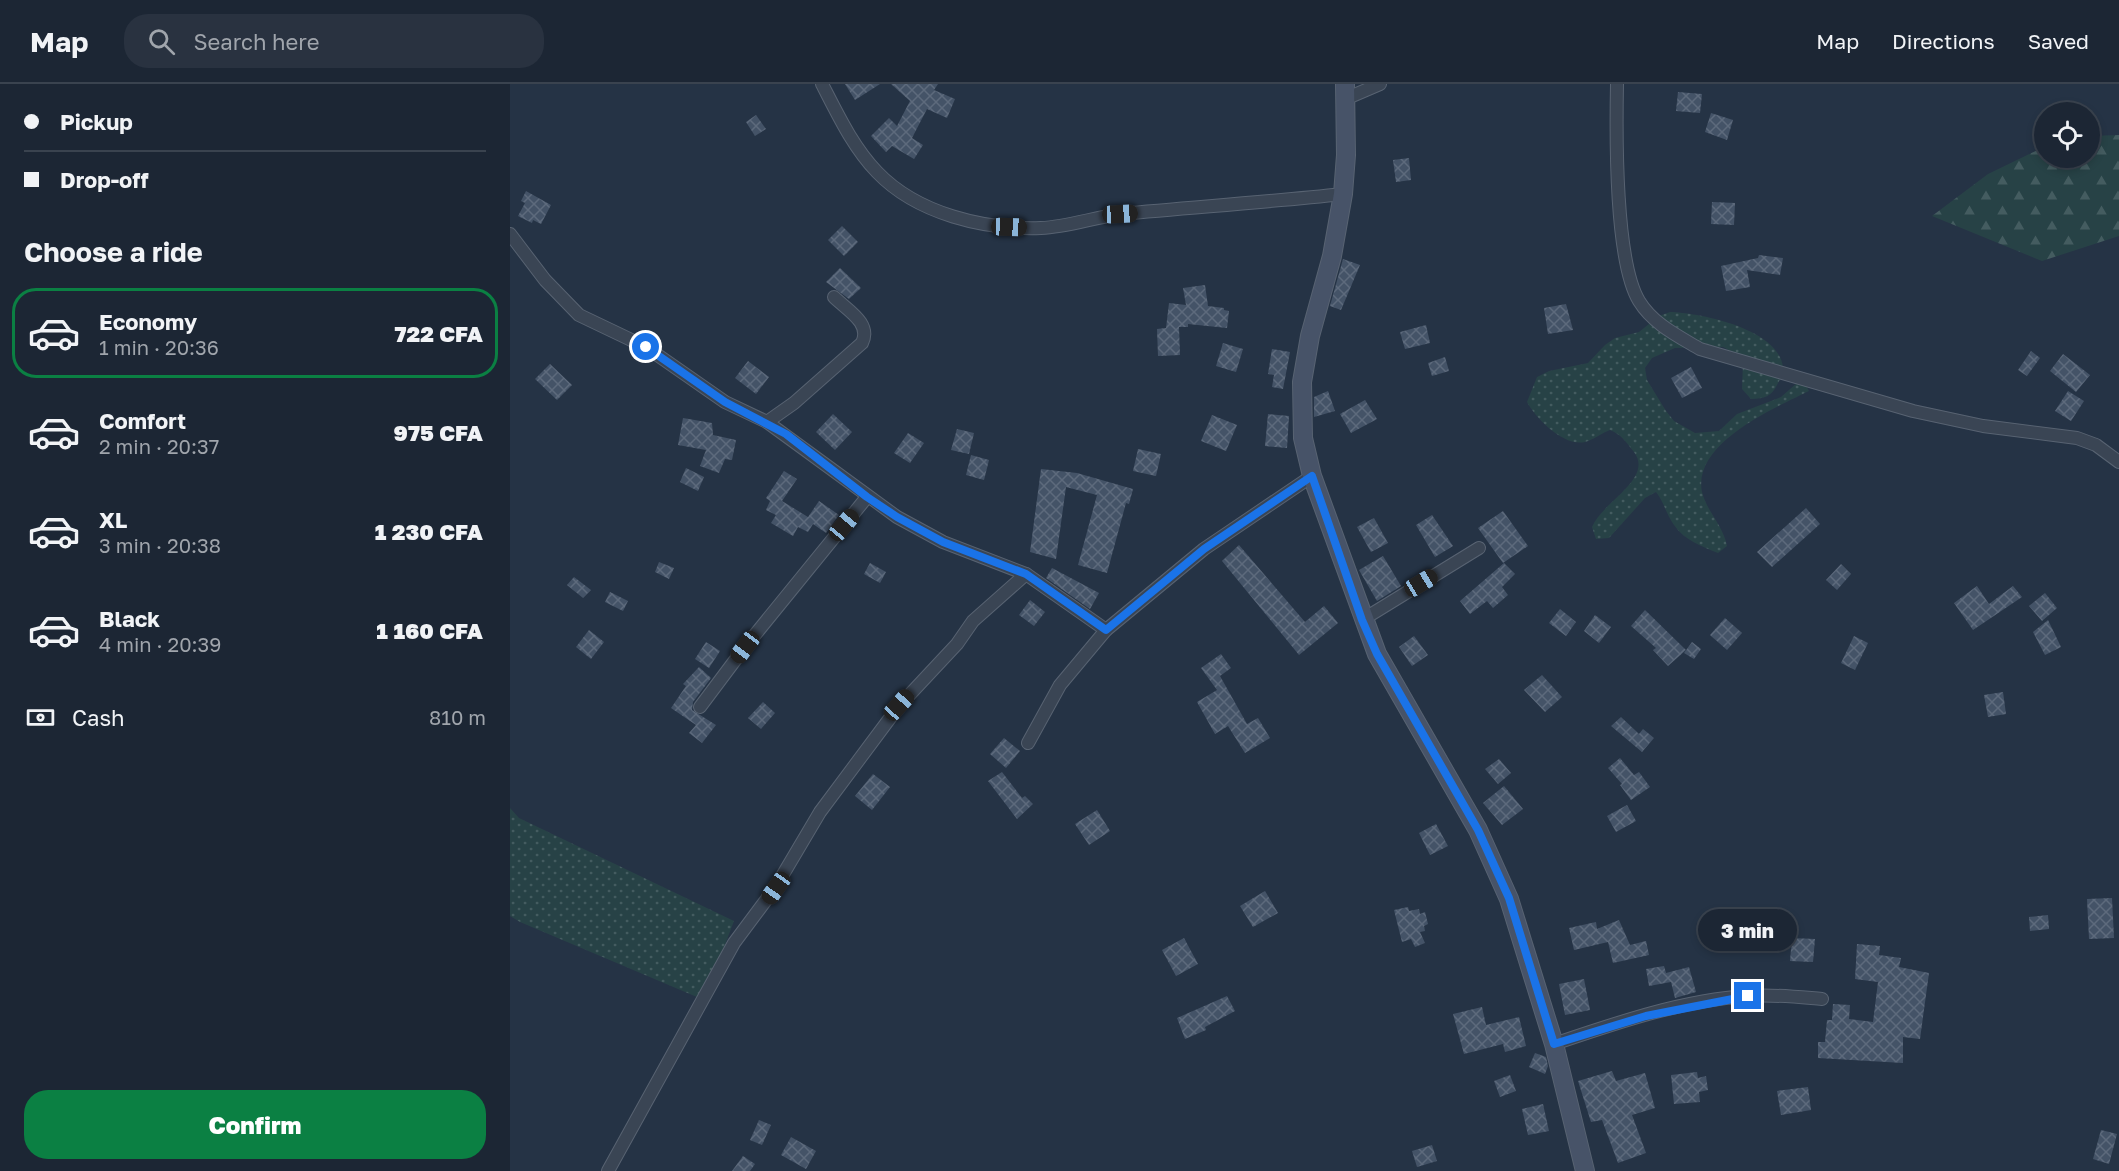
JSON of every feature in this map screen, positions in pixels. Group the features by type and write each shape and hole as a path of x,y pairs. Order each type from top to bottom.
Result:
{"street":[{"path":"822,84 855,144 878,173 909,196 945,213 993,226 1043,228 1120,214 1193,210 1343,194"},
{"path":"1380,84 1345,92 1346,155 1343,194 1332,256 1310,336 1302,382 1303,438 1312,476 1362,620 1382,664 1478,830 1509,898 1554,1044 1585,1171"},
{"path":"1617,84 1618,190 1631,279 1639,300 1650,316 1670,332 1700,349 1913,411 1983,426 2078,438 2096,445 2119,462"},
{"path":"510,234 545,280 579,315 646,347 725,402 766,422 867,497 943,542 1026,574 1106,630"},
{"path":"766,422 794,403 862,343 866,335 865,326 834,297"},
{"path":"1028,743 1060,685 1106,630 1204,549 1312,476"},
{"path":"700,707 745,647 867,497"},
{"path":"1362,620 1479,549"},
{"path":"608,1171 734,943 776,888 820,812 899,705 957,644 973,621 1026,574"},
{"path":"1554,1044 1646,1016 1702,1003 1748,996 1822,999"}],"green space":[{"path":"2119,135 2119,236 2042,261 1932,216 1988,174 2034,152 2034,168 2100,168 2100,136"},
{"path":"1670,312 1719,320 1754,333 1779,354 1783,368 1782,376 1773,392 1764,397 1751,399 1742,389 1743,362 1723,347 1675,348 1652,358 1645,368 1647,380 1674,421 1695,433 1719,431 1737,414 1781,397 1797,383 1804,382 1809,391 1739,430 1722,443 1710,458 1702,474 1702,492 1725,538 1727,546 1718,553 1683,535 1671,521 1656,492 1645,498 1609,538 1596,539 1592,527 1597,518 1632,481 1637,472 1638,462 1634,452 1621,437 1610,430 1580,443 1562,437 1537,417 1527,402 1537,377 1549,371 1588,363 1615,338 1639,332 1659,316"},
{"path":"510,808 519,818 734,921 704,1000 510,916"}],"building":[{"path":"845,84 880,84 855,100"},
{"path":"891,84 938,84 934,90 955,99 947,118 927,109 912,138 923,145 914,159 892,146 886,152 871,136 889,118 897,126 910,101"},
{"path":"1678,92 1702,94 1700,113 1676,111"},
{"path":"1711,113 1733,120 1727,140 1705,132"},
{"path":"756,115 766,129 755,136 746,122"},
{"path":"1409,158 1411,180 1396,182 1393,160"},
{"path":"526,191 551,205 541,224 533,220 532,223 518,216 525,203 521,201"},
{"path":"1712,202 1735,203 1734,225 1711,224"},
{"path":"842,226 858,242 844,256 828,240"},
{"path":"1759,255 1783,258 1780,275 1747,270 1750,287 1726,291 1721,266 1758,258"},
{"path":"1343,259 1360,265 1341,310 1330,306"},
{"path":"840,268 861,288 849,299 826,282"},
{"path":"1205,285 1208,306 1229,311 1227,328 1188,324 1188,327 1179,327 1180,355 1158,356 1157,329 1166,328 1169,303 1186,305 1183,288"},
{"path":"1566,304 1573,330 1548,334 1544,308"},
{"path":"1426,325 1430,343 1405,349 1400,332"},
{"path":"1223,343 1243,349 1236,372 1216,366"},
{"path":"1272,349 1290,352 1283,389 1272,387 1274,375 1268,374"},
{"path":"2031,351 2040,358 2027,376 2018,370"},
{"path":"2063,354 2090,375 2076,392 2050,371"},
{"path":"1445,357 1449,371 1432,376 1428,363"},
{"path":"748,361 769,377 756,394 735,378"},
{"path":"550,364 572,385 557,400 535,379"},
{"path":"1691,367 1702,388 1682,398 1671,378"},
{"path":"1328,391 1335,411 1314,417 1314,397"},
{"path":"2068,391 2084,401 2071,421 2055,411"},
{"path":"1365,400 1377,419 1351,433 1340,414"},
{"path":"833,414 852,432 835,450 816,432"},
{"path":"1268,414 1289,416 1287,448 1265,446"},
{"path":"1212,415 1237,425 1226,451 1201,441"},
{"path":"683,418 712,423 713,435 736,440 732,460 725,459 719,473 700,466 706,450 678,445"},
{"path":"957,429 974,433 969,454 951,450"},
{"path":"908,433 924,443 910,463 894,453"},
{"path":"1138,449 1161,454 1156,476 1133,471"},
{"path":"971,455 989,460 984,480 966,475"},
{"path":"686,468 704,477 698,491 680,482"},
{"path":"1041,469 1077,473 1133,489 1129,504 1126,503 1107,573 1078,565 1097,495 1066,487 1056,559 1030,552"},
{"path":"784,471 797,479 782,501 808,517 819,501 839,515 826,533 813,524 808,532 798,527 793,536 771,523 776,515 766,510 770,501 766,498"},
{"path":"1806,508 1820,524 1772,567 1757,552"},
{"path":"1503,511 1528,546 1503,563 1478,528"},
{"path":"1432,515 1453,546 1435,557 1416,525"},
{"path":"1374,518 1388,543 1371,552 1357,527"},
{"path":"1239,545 1305,622 1324,606 1338,623 1299,655 1222,561"},
{"path":"1383,556 1401,586 1377,601 1359,570"},
{"path":"659,562 674,568 669,579 655,572"},
{"path":"870,563 886,572 880,583 864,574"},
{"path":"1504,563 1515,574 1502,587 1508,595 1493,608 1487,601 1470,614 1460,601"},
{"path":"1841,564 1851,574 1837,590 1826,580"},
{"path":"1052,568 1099,593 1090,609 1046,578"},
{"path":"574,577 591,590 583,598 567,585"},
{"path":"1977,586 1989,604 2013,586 2022,597 1973,630 1954,603"},
{"path":"610,592 628,601 623,611 605,602"},
{"path":"2045,593 2057,608 2042,621 2029,606"},
{"path":"1030,600 1045,612 1034,626 1019,615"},
{"path":"1560,609 1576,622 1566,636 1549,623"},
{"path":"1645,610 1686,650 1668,666 1653,650 1656,648 1631,626"},
{"path":"1595,615 1611,627 1599,643 1584,631"},
{"path":"1725,618 1742,633 1727,650 1710,635"},
{"path":"2048,620 2061,647 2045,655 2033,632"},
{"path":"589,630 604,642 591,659 576,647"},
{"path":"1414,636 1428,655 1412,666 1399,647"},
{"path":"1854,636 1868,643 1855,670 1841,663"},
{"path":"706,642 720,651 709,668 695,659"},
{"path":"1692,642 1701,649 1694,659 1684,653"},
{"path":"1221,654 1231,668 1220,676 1247,724 1258,718 1270,738 1245,753 1228,726 1215,734 1197,702 1217,690 1201,668"},
{"path":"699,667 711,678 693,702 692,710 716,725 702,743 689,733 696,725 671,708 686,686 683,684"},
{"path":"1542,675 1562,697 1545,712 1524,690"},
{"path":"2003,692 2006,714 1988,717 1984,695"},
{"path":"763,702 775,713 761,729 748,718"},
{"path":"1621,717 1639,734 1643,729 1654,738 1642,752 1611,726"},
{"path":"1004,738 1020,751 1006,768 990,754"},
{"path":"1620,758 1634,775 1639,772 1650,787 1631,800 1620,785 1622,784 1608,768"},
{"path":"1499,759 1511,773 1498,784 1485,769"},
{"path":"1002,772 1022,798 1025,796 1033,804 1017,819 988,781"},
{"path":"873,774 890,787 872,810 855,796"},
{"path":"1504,786 1523,809 1502,825 1483,803"},
{"path":"1627,805 1636,821 1616,832 1607,816"},
{"path":"1097,810 1110,831 1089,845 1075,824"},
{"path":"1436,824 1448,846 1430,855 1419,833"},
{"path":"1265,891 1278,913 1253,927 1240,906"},
{"path":"2112,898 2114,938 2089,939 2087,899"},
{"path":"1408,907 1409,911 1419,909 1420,914 1425,912 1428,924 1424,926 1425,931 1420,932 1425,943 1415,947 1411,939 1402,942 1394,910"},
{"path":"2048,915 2049,929 2030,931 2029,917"},
{"path":"1619,920 1630,945 1646,941 1649,955 1613,963 1608,942 1574,950 1569,928 1596,922 1597,929"},
{"path":"1184,938 1198,964 1176,976 1162,950"},
{"path":"1792,938 1815,939 1813,962 1790,961"},
{"path":"1857,944 1880,946 1879,955 1901,958 1899,967 1929,973 1920,1039 1903,1037 1903,1063 1818,1058 1818,1042 1825,1042 1827,1020 1832,1020 1833,1004 1850,1005 1849,1019 1873,1022 1878,982 1855,979"},
{"path":"1664,966 1666,973 1689,967 1696,992 1675,998 1671,982 1649,986 1646,969"},
{"path":"1584,979 1590,1010 1565,1015 1559,984"},
{"path":"1227,996 1235,1011 1205,1027 1206,1030 1185,1039 1177,1018"},
{"path":"1482,1007 1486,1025 1519,1017 1526,1046 1505,1052 1503,1044 1464,1054 1453,1014"},
{"path":"1535,1053 1546,1057 1548,1066 1545,1074 1529,1067"},
{"path":"1612,1071 1616,1081 1645,1073 1655,1108 1632,1115 1646,1153 1618,1163 1602,1120 1591,1122 1578,1081"},
{"path":"1697,1072 1698,1078 1706,1076 1708,1090 1699,1092 1700,1102 1674,1104 1671,1075"},
{"path":"1510,1075 1516,1091 1500,1097 1494,1081"},
{"path":"1808,1087 1811,1110 1781,1115 1777,1091"},
{"path":"1543,1104 1549,1131 1528,1135 1522,1109"},
{"path":"759,1120 771,1125 762,1145 750,1140"},
{"path":"2101,1130 2117,1134 2109,1164 2093,1159"},
{"path":"791,1137 816,1151 806,1169 781,1155"},
{"path":"1432,1145 1437,1161 1417,1167 1412,1151"},
{"path":"743,1156 755,1164 750,1171 732,1171"}],"route":[{"path":"646,347 725,402 786,434 867,497 897,517 943,542 1026,574 1106,630 1155,587 1204,549 1312,476 1362,620 1377,654 1478,830 1509,898 1554,1044 1646,1016 1702,1003 1748,996"}]}
